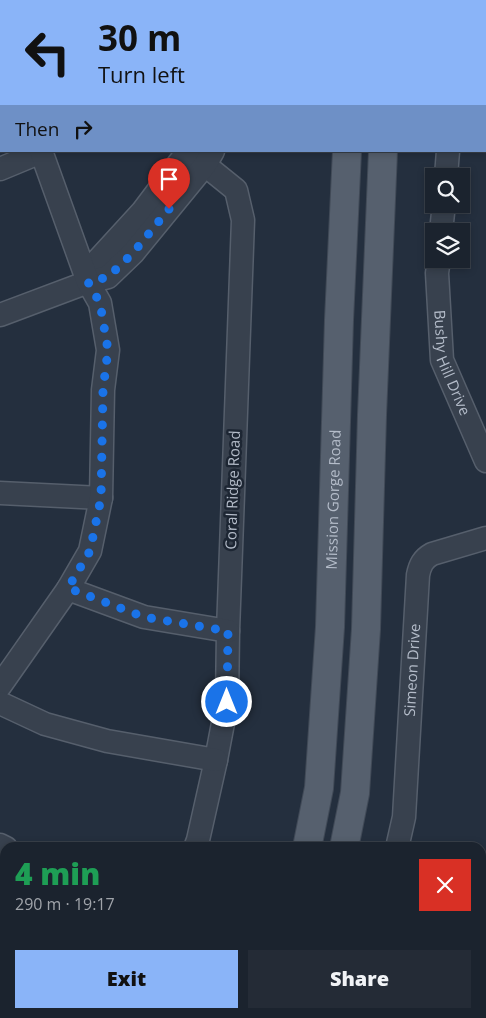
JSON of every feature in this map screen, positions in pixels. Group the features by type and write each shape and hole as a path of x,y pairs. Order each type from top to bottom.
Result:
{"main road":[{"name":"Mission Gorge Road","path":"308,842 319,788 330,627 339,320 347,152"},
{"path":"345,842 355,793 366,629 372,415 383,152"}],"street":[{"path":"0,169 41,152 88,282 100,303 108,350 103,390 101,498 90,551 68,588 0,686"},
{"path":"447,168 448,152"},
{"path":"0,315 88,282 98,260 198,155"},
{"name":"Coral Ridge Road","path":"198,155 236,190 243,220 227,702 198,842"},
{"name":"Bushy Hill Drive","path":"438,268 442,360 486,462"},
{"path":"0,493 101,498"},
{"name":"Simeon Drive","path":"398,842 404,817 419,568 426,557 432,554 486,538"},
{"path":"68,588 144,617 228,631"},
{"path":"0,703 45,724 107,741 216,760"}],"route":[{"path":"169,209 133,253 108,277 88,282 100,303 108,350 103,390 101,498 90,551 68,588 144,617 228,631 227,702"}]}
